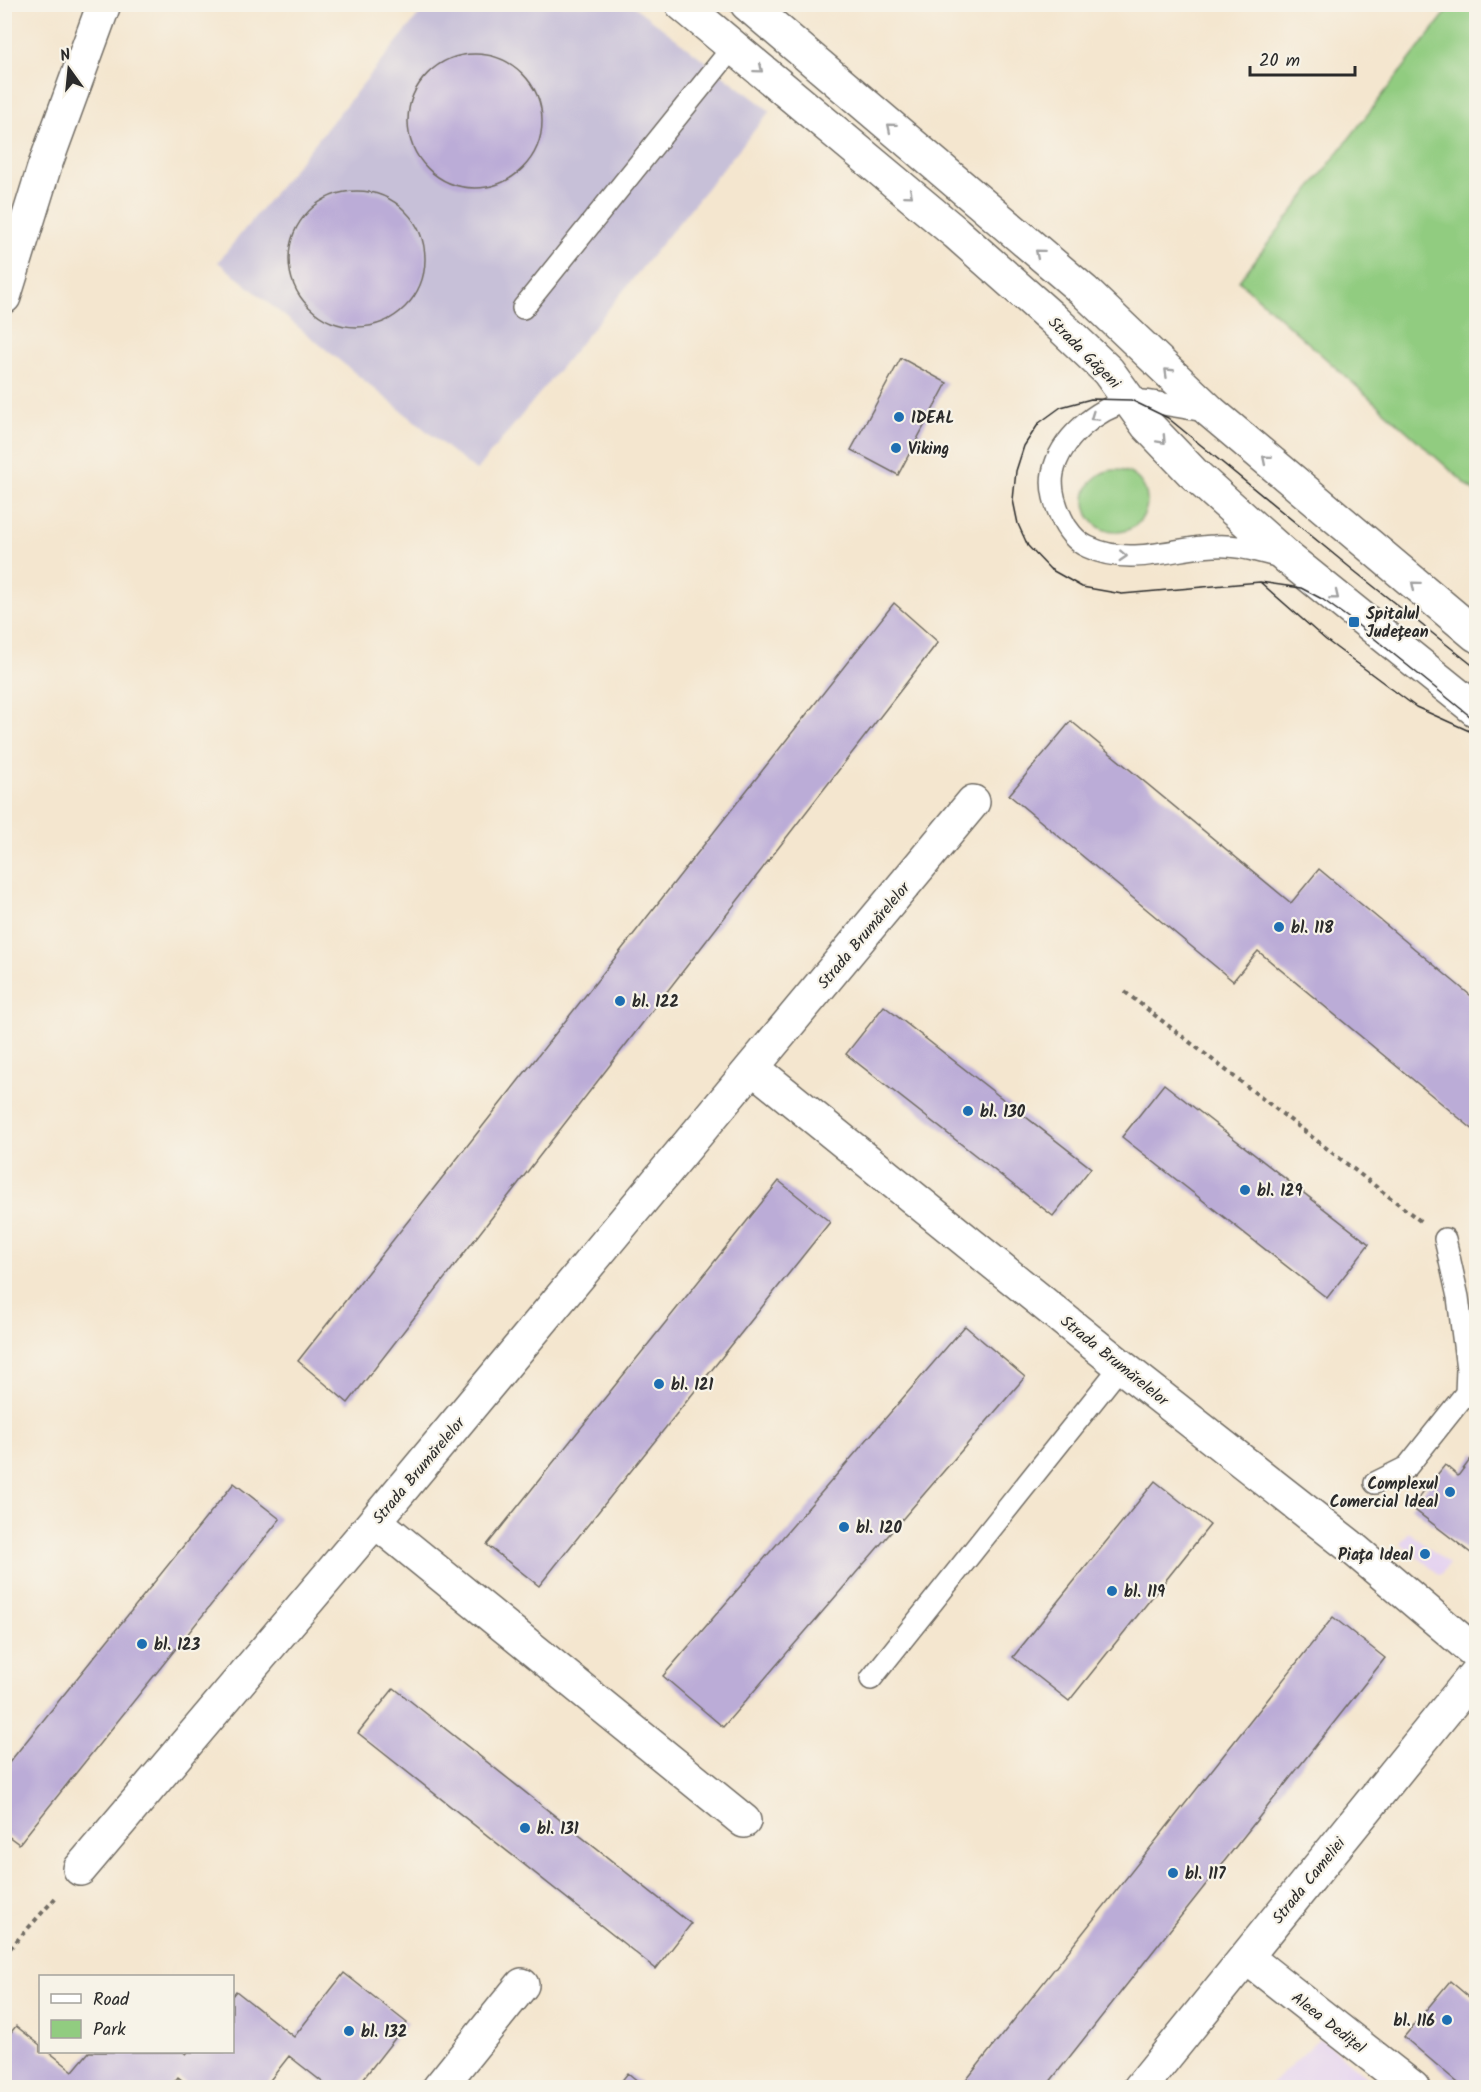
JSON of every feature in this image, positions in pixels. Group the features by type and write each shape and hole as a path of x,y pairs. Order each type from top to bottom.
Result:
{"street":[{"path":"4,297 44,168 104,4"},
{"name":"Strada Găgeni","path":"682,4 957,234 1053,319 1108,371 1148,425 1192,472 1289,559 1476,710"},
{"path":"747,4 1084,291 1211,412 1476,635"},
{"name":"Strada Brumărelelor","path":"80,1869 375,1521 973,802"},
{"name":"Strada Brumărelelor","path":"753,1068 1121,1366 1350,1546 1476,1653"},
{"path":"375,1521 744,1821"},
{"name":"Strada Cameliei","path":"1140,2088 1476,1673"},
{"name":"Aleea Dedițel","path":"1246,1957 1413,2088"},
{"path":"439,2088 522,1985"}],"lane":[{"path":"523,308 733,47"},
{"path":"1211,412 1131,400 1098,413 1079,429 1060,454 1053,474 1054,502 1066,529 1086,547 1116,556 1143,557 1214,546 1234,546 1289,559"},
{"path":"1375,1483 1407,1467 1466,1393 1467,1369 1458,1297 1445,1239"},
{"path":"871,1679 1121,1366"}],"path":[{"path":"1125,992 1445,1239"},
{"path":"4,1955 80,1869"}],"shaded area":[{"path":"427,5 632,5 770,111 476,471 218,262"},
{"name":"Piața Ideal","path":"1409,1532 1449,1564 1440,1575 1400,1543"},
{"path":"1320,2038 1379,2087 1268,2087"}],"green space":[{"path":"1452,5 1476,5 1476,493 1239,281"},
{"path":"1116,470 1133,475 1138,479 1142,484 1147,501 1142,518 1138,523 1133,527 1116,532 1099,527 1094,523 1090,518 1085,501 1090,484 1094,479 1099,475"}],"building":[{"path":"475,54 501,59 523,73 537,95 542,121 537,147 523,169 501,183 475,188 449,183 427,169 413,147 408,121 413,95 427,73 449,59"},
{"path":"357,191 383,196 405,211 420,233 425,259 420,285 405,307 383,322 357,327 331,322 309,307 294,285 289,259 294,233 309,211 331,196"},
{"name":"IDEAL","path":"901,358 947,383 898,475 851,450"},
{"name":"bl. 122","path":"894,603 938,642 348,1403 298,1361"},
{"name":"bl. 118","path":"1071,721 1291,903 1319,869 1476,1000 1476,1132 1258,951 1233,981 1009,795"},
{"name":"bl. 130","path":"884,1006 1091,1168 1053,1216 846,1054"},
{"name":"bl. 129","path":"1164,1084 1369,1244 1327,1298 1122,1137"},
{"name":"bl. 121","path":"779,1181 830,1222 539,1586 487,1545"},
{"name":"bl. 120","path":"965,1326 1025,1377 723,1727 663,1676"},
{"name":"Complexul Comercial Ideal","path":"1476,1452 1476,1557 1411,1507 1445,1465 1458,1476"},
{"name":"bl. 119","path":"1155,1481 1210,1525 1069,1701 1013,1657"},
{"name":"bl. 123","path":"234,1483 280,1519 19,1844 4,1833 4,1769"},
{"name":"bl. 117","path":"1333,1617 1385,1658 1045,2088 960,2088"},
{"name":"bl. 131","path":"394,1688 691,1924 656,1969 358,1733"},
{"name":"bl. 132","path":"344,1973 407,2023 356,2088 330,2088 289,2056 264,2088 192,2088 178,2077 169,2088 71,2088 69,2086 68,2088 4,2088 4,2041 16,2026 39,2044 39,2053 50,2053 73,2071 88,2053 234,2053 234,1994 236,1991 294,2037"},
{"name":"bl. 116","path":"1450,1981 1476,2003 1476,2088 1464,2088 1404,2037"},
{"path":"628,2073 646,2088 616,2088"}],"tram line":[{"path":"1476,668 1168,418 1131,400 1091,399 1061,407 1039,423 1024,446 1016,471 1013,500 1018,524 1028,546 1050,569 1082,587 1122,594 1260,582 1301,588 1322,599 1354,622 1476,721"},
{"path":"1260,582 1326,640 1416,707 1476,734"}],"place":[{"name":"IDEAL","path":"899,417"},
{"name":"Viking","path":"896,448"},
{"name":"Spitalul Județean","path":"1354,622"},
{"name":"bl. 118","path":"1279,927"},
{"name":"bl. 122","path":"620,1001"},
{"name":"bl. 130","path":"968,1111"},
{"name":"bl. 129","path":"1245,1190"},
{"name":"bl. 121","path":"659,1384"},
{"name":"Complexul Comercial Ideal","path":"1450,1492"},
{"name":"bl. 120","path":"844,1527"},
{"name":"Piața Ideal","path":"1425,1554"},
{"name":"bl. 119","path":"1112,1591"},
{"name":"bl. 123","path":"142,1644"},
{"name":"bl. 131","path":"525,1828"},
{"name":"bl. 117","path":"1173,1873"},
{"name":"bl. 116","path":"1447,2020"},
{"name":"bl. 132","path":"349,2031"}]}
